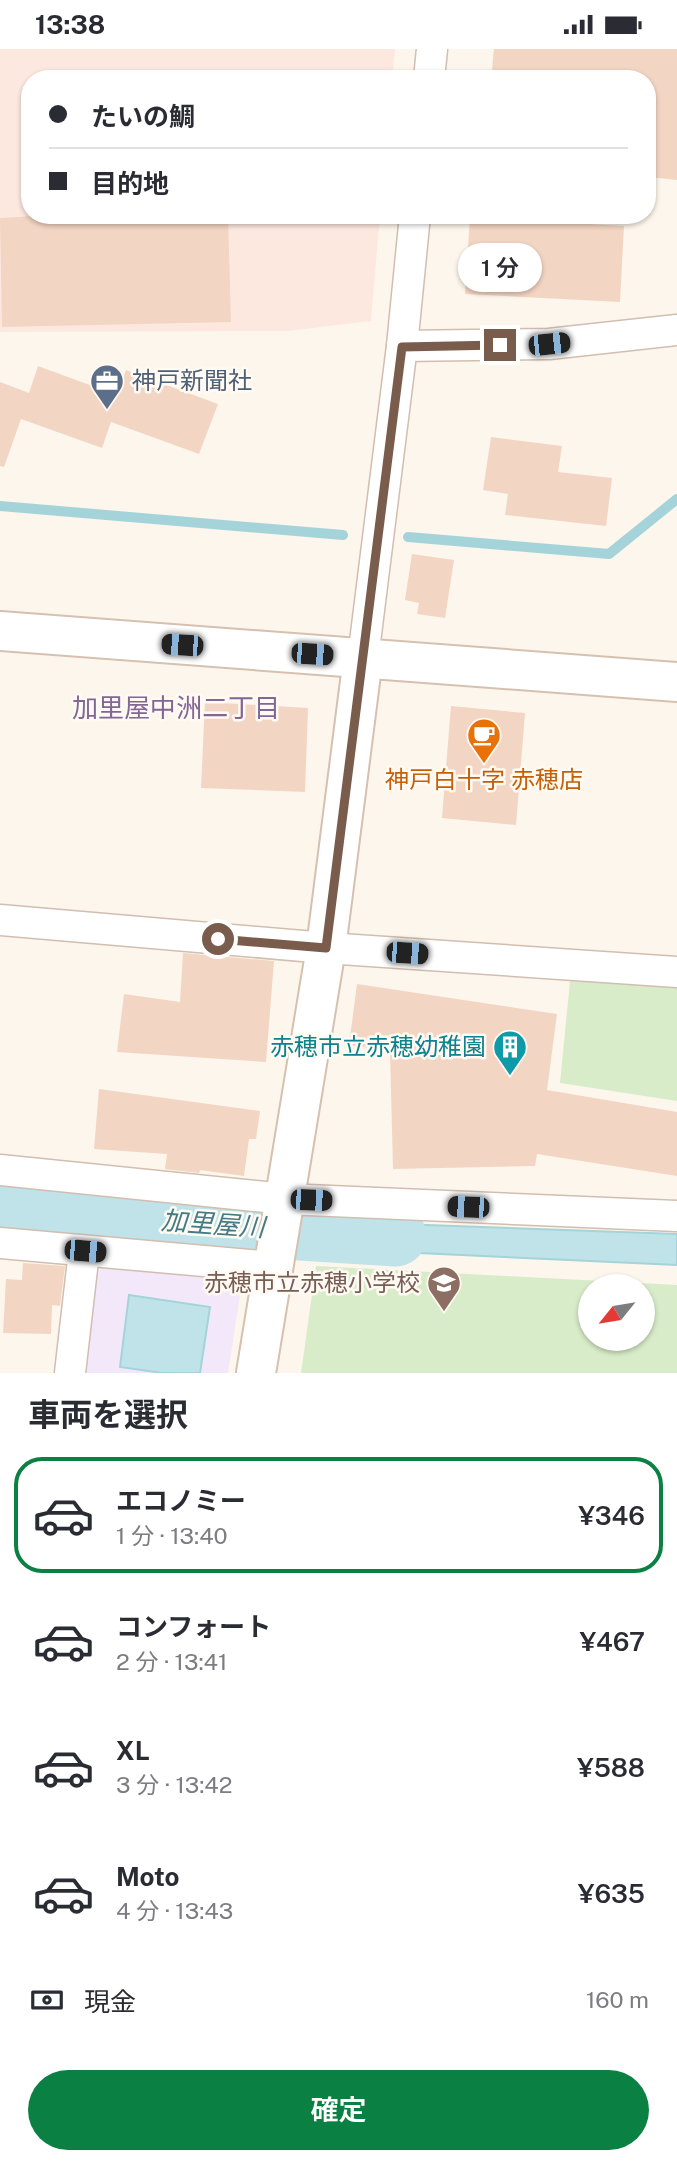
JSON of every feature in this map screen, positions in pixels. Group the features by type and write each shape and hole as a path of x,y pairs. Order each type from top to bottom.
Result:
{"street":[{"path":"430,70 432,49"},
{"path":"256,1373 326,948 402,347 414,224"},
{"path":"402,347 549,344 677,330"},
{"path":"0,631 677,682"},
{"path":"0,920 326,948 677,972"},
{"path":"0,1170 284,1206 677,1216"},
{"path":"0,1243 85,1251 274,1261"},
{"path":"70,1373 85,1251"}],"shaded area":[{"path":"0,49 395,49 393,70 21,70 21,224 379,224 371,321 288,331 0,332"},
{"name":"赤穂市立赤穂小学校","path":"107,1265 243,1276 228,1373 81,1373 91,1275"}],"green space":[{"path":"570,981 677,986 677,1101 560,1083"},
{"name":"赤穂市立赤穂小学校","path":"316,1266 578,1280 578,1351 655,1351 655,1284 677,1285 677,1373 301,1373"}],"water":[{"path":"0,1189 242,1211 250,1218 244,1255 0,1232"},
{"path":"315,1221 677,1234 677,1265 311,1248"},
{"path":"129,1295 210,1307 200,1373 162,1373 120,1367"}],"building":[{"path":"494,49 677,49 677,180 656,178 656,70 492,70"},
{"path":"21,217 21,224 228,224 231,322 2,327 0,218"},
{"path":"470,224 624,226 620,302 465,294"},
{"name":"神戸新聞社","path":"38,366 117,395 126,370 218,404 199,454 111,422 102,448 21,419 4,467 0,466 0,382 29,393"},
{"path":"491,437 562,446 558,472 612,478 606,526 505,515 508,494 483,490"},
{"path":"412,554 454,560 445,618 417,614 419,603 405,600"},
{"path":"205,702 308,708 305,792 201,788"},
{"name":"神戸白十字 赤穂店","path":"451,706 525,713 516,825 442,818"},
{"path":"183,953 274,961 266,1062 117,1052 124,994 180,1002"},
{"name":"赤穂市立赤穂幼稚園","path":"357,984 557,1014 547,1090 677,1112 677,1176 537,1154 535,1166 393,1169 390,1051 349,1045"},
{"path":"99,1089 260,1111 256,1139 249,1139 244,1176 165,1169 167,1154 94,1149"},
{"path":"23,1263 65,1266 60,1306 52,1305 51,1334 3,1333 6,1279 22,1280"}],"waterway":[{"path":"408,537 609,554 677,499"},
{"path":"0,506 343,535"},
{"name":"加里屋川","path":"0,1208 109,1218 396,1236"}],"place":[{"name":"神戸新聞社","path":"107,411"},
{"name":"神戸白十字 赤穂店","path":"484,765"},
{"name":"赤穂市立赤穂幼稚園","path":"510,1077"},
{"name":"赤穂市立赤穂小学校","path":"444,1313"}],"district":[{"name":"加里屋中洲二丁目","path":"176,708"}],"route":[{"path":"218,939 326,948 402,347 500,345"}]}
